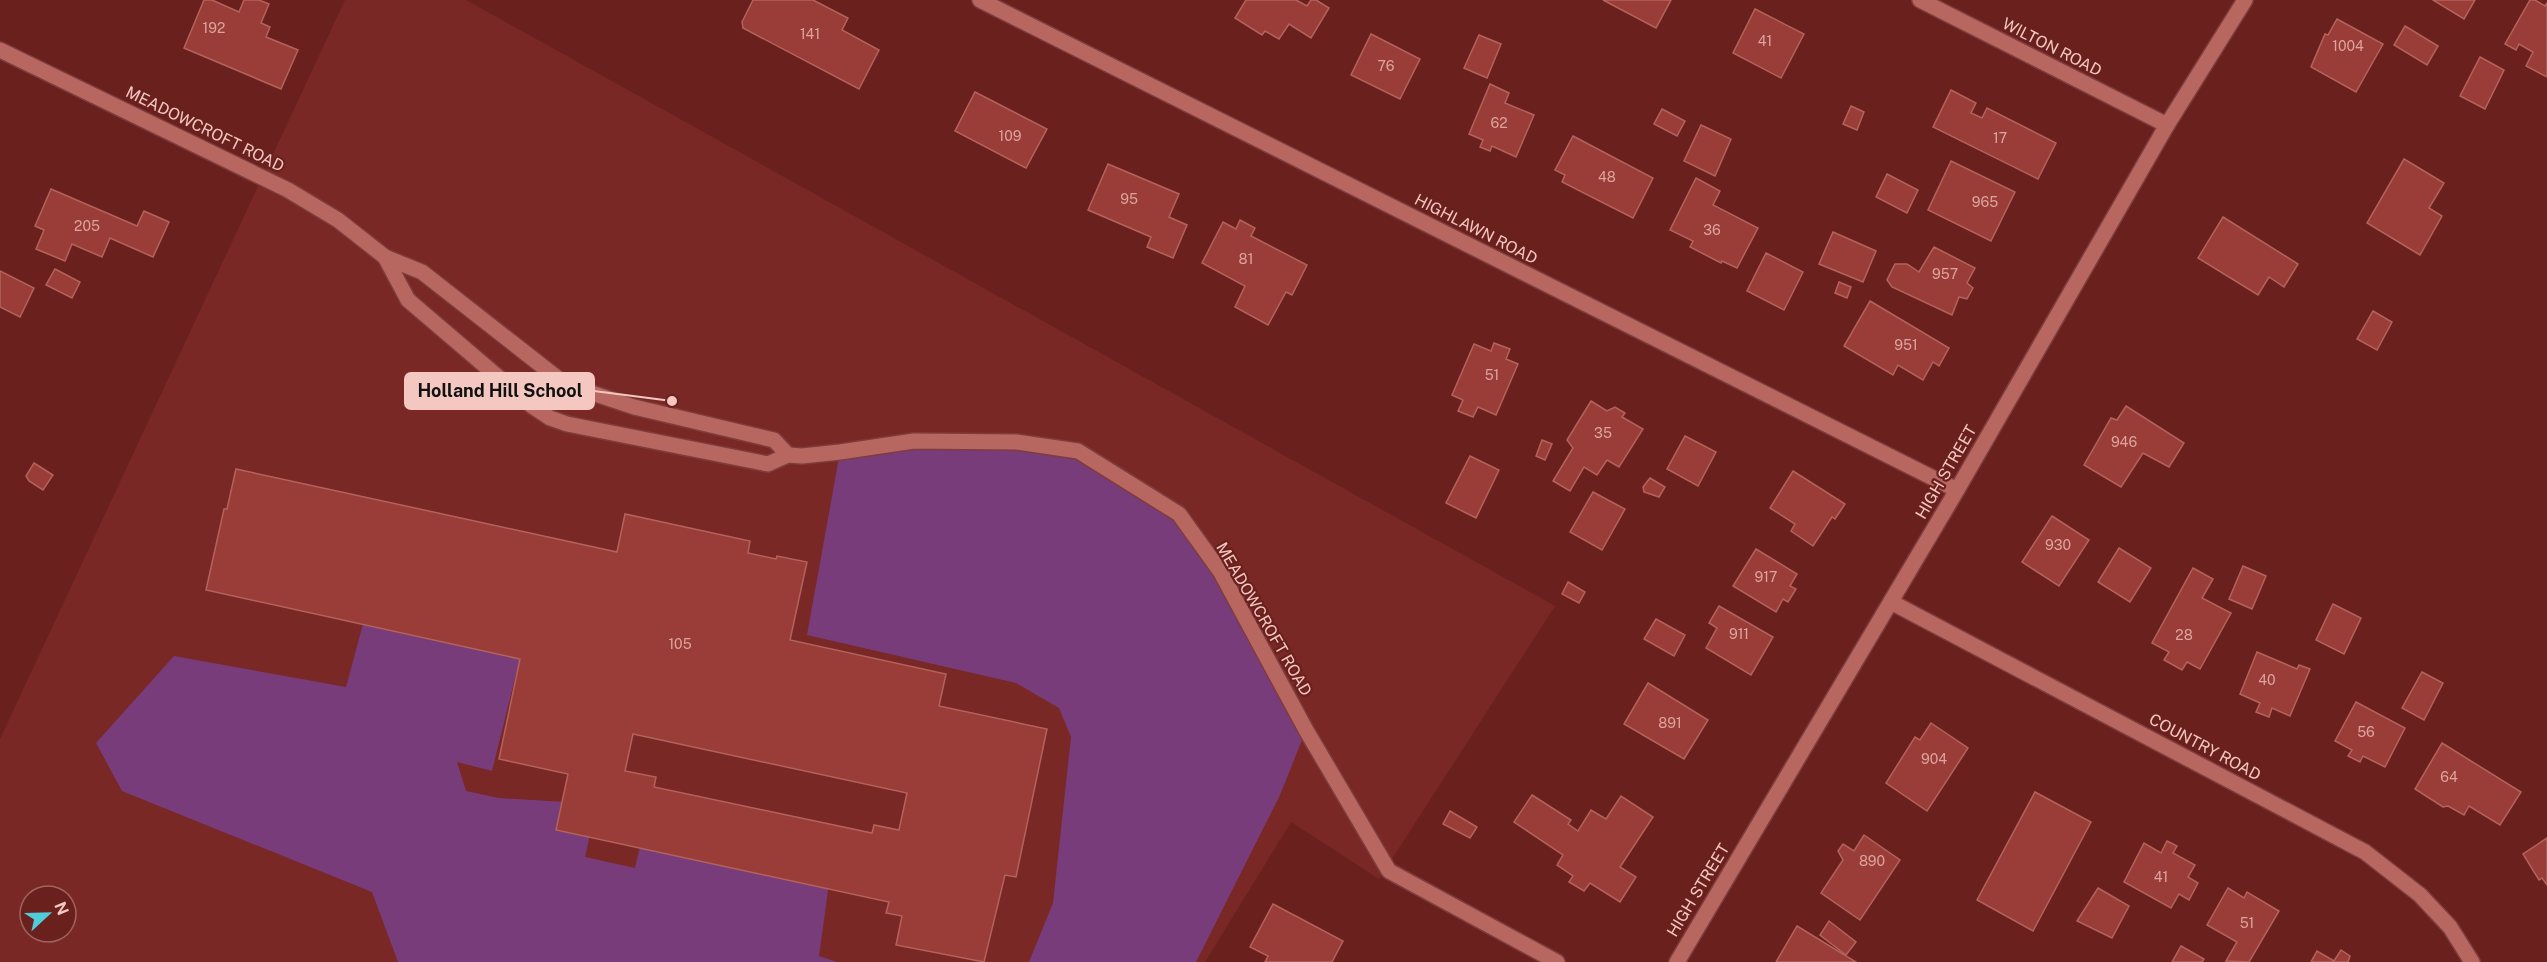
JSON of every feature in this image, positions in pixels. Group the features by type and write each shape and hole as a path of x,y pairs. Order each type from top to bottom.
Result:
{"street":[{"name":"HIGHLAWN ROAD","path":"980,0 1957,490"},
{"name":"WILTON ROAD","path":"1920,0 2168,125"},
{"name":"HIGH STREET","path":"1677,962 1957,490 2168,125 2246,0"},
{"name":"MEADOWCROFT ROAD","path":"0,50 288,190 338,220 385,257 422,272 565,384 634,407 774,440 788,454"},
{"name":"MEADOWCROFT ROAD","path":"385,257 408,300 532,406 550,418 567,424 768,464 788,454 821,454 914,441 1016,442 1078,452 1179,514 1220,571 1306,730 1389,871 1557,962"},
{"name":"COUNTRY ROAD","path":"1891,602 2365,852 2420,895 2450,927 2472,962"}],"shaded area":[{"path":"345,0 466,0 1555,606 1379,879 1291,822 1205,962 0,962 0,739"},
{"path":"914,441 1078,451 1179,514 1306,730 1280,795 1196,962 1029,962 1053,903 1071,737 1059,708 1016,683 807,635 840,452"},
{"path":"363,624 520,658 492,771 457,762 466,791 499,798 597,804 585,857 635,868 647,816 832,862 819,956 837,962 398,962 372,892 122,791 96,743 174,656 346,687"}],"building":[{"path":"204,0 212,0 239,12 244,0 259,0 269,4 261,23 270,27 266,37 298,50 281,89 184,48"},
{"path":"753,0 813,0 848,18 842,30 879,50 859,89 743,28 742,22"},
{"path":"1246,0 1296,0 1307,6 1311,0 1316,0 1329,8 1311,38 1289,24 1279,39 1265,31 1262,35 1235,18"},
{"path":"1603,0 1671,0 1656,28"},
{"path":"2433,0 2475,0 2464,19"},
{"path":"2530,0 2535,0 2545,6 2547,3 2547,77 2526,66 2533,52 2519,44 2516,50 2505,44"},
{"path":"1755,9 1804,34 1781,78 1733,53"},
{"path":"2337,19 2383,44 2356,92 2311,67 2325,34 2328,35"},
{"path":"2405,26 2438,46 2427,65 2394,45"},
{"path":"1371,34 1420,59 1400,99 1351,75"},
{"path":"1479,35 1501,44 1487,78 1464,68"},
{"path":"2480,57 2504,70 2485,109 2460,96"},
{"path":"1490,84 1509,93 1505,103 1534,115 1516,157 1492,146 1490,151 1480,147 1483,140 1469,134"},
{"path":"1951,90 1976,103 1971,113 1982,118 1987,108 2056,143 2038,179 1933,127"},
{"path":"975,92 1047,129 1026,168 955,131"},
{"path":"1851,106 1864,112 1857,130 1843,124"},
{"path":"1662,109 1685,121 1677,136 1654,124"},
{"path":"1701,125 1731,139 1715,176 1684,161"},
{"path":"1573,136 1653,178 1633,218 1562,182 1565,175 1555,170"},
{"path":"2404,159 2444,183 2429,208 2442,216 2420,255 2367,223"},
{"path":"1951,161 2015,192 1991,241 1928,210"},
{"path":"1108,164 1179,194 1169,217 1187,225 1173,258 1147,247 1151,237 1088,210"},
{"path":"1887,174 1918,190 1907,213 1876,197"},
{"path":"1696,178 1720,191 1713,205 1758,228 1737,268 1722,261 1721,263 1690,247 1693,241 1670,230"},
{"path":"51,189 137,226 144,211 169,222 153,257 110,238 102,257 72,244 65,261 36,249 44,230 35,226"},
{"path":"2223,217 2298,264 2284,287 2269,277 2258,295 2198,258"},
{"path":"1240,220 1255,228 1251,236 1307,265 1292,295 1286,292 1268,325 1235,307 1245,286 1202,263 1223,222 1236,229"},
{"path":"1833,232 1876,251 1863,282 1819,264"},
{"path":"1934,247 1975,268 1967,283 1973,288 1967,299 1959,297 1952,315 1892,287 1887,280 1895,264 1907,264 1919,272"},
{"path":"1766,253 1803,272 1784,310 1747,291"},
{"path":"55,269 80,282 72,298 46,285"},
{"path":"0,271 34,288 20,317 0,307"},
{"path":"1839,282 1851,287 1847,298 1835,293"},
{"path":"1870,301 1949,348 1939,366 1933,362 1923,380 1898,365 1893,375 1844,346"},
{"path":"2373,311 2392,322 2377,350 2357,339"},
{"path":"1494,343 1510,349 1506,359 1518,364 1496,415 1478,407 1473,417 1458,411 1463,400 1452,395 1474,344 1491,351"},
{"path":"1591,401 1607,411 1615,407 1625,413 1622,417 1643,429 1619,467 1607,460 1597,475 1584,467 1570,491 1553,481 1573,448 1567,440"},
{"path":"2126,406 2184,443 2169,467 2143,453 2121,487 2084,465 2111,418 2117,420"},
{"path":"1685,436 1716,452 1698,486 1667,469"},
{"path":"1542,440 1552,444 1545,460 1536,456"},
{"path":"1470,456 1499,470 1476,518 1446,503"},
{"path":"34,463 53,475 43,490 29,481 26,476"},
{"path":"236,469 617,552 625,514 750,541 748,553 807,562 790,640 946,674 939,706 1047,729 1016,877 1005,875 984,962 896,945 902,916 886,913 889,902 556,830 568,774 499,759 520,659 206,590 224,509 227,509","holes":["633,734 907,793 899,830 874,825 872,833 654,787 656,777 625,771"]},
{"path":"1793,471 1845,504 1835,519 1832,517 1813,546 1791,531 1795,524 1770,508"},
{"path":"1650,478 1665,487 1659,497 1644,492 1643,487"},
{"path":"1593,492 1625,509 1602,550 1570,532"},
{"path":"2052,516 2089,540 2059,586 2022,562"},
{"path":"2119,548 2151,568 2130,602 2098,582"},
{"path":"1756,549 1797,574 1790,586 1796,589 1788,602 1783,599 1776,612 1733,586"},
{"path":"2243,566 2266,576 2252,609 2229,599"},
{"path":"2193,568 2213,579 2202,598 2231,613 2200,669 2187,662 2182,670 2164,660 2169,652 2152,643"},
{"path":"1568,582 1585,592 1579,603 1562,594"},
{"path":"2333,604 2361,618 2344,654 2316,640"},
{"path":"1719,606 1773,637 1751,675 1706,648 1717,628 1709,623"},
{"path":"1656,619 1685,635 1674,656 1644,639"},
{"path":"2257,652 2297,669 2299,665 2310,669 2290,716 2272,708 2269,717 2256,712 2260,703 2240,694"},
{"path":"2422,672 2443,683 2424,720 2402,708"},
{"path":"1648,683 1708,720 1684,759 1624,724"},
{"path":"2356,702 2405,728 2385,767 2363,756 2360,762 2348,756 2352,750 2335,741"},
{"path":"1931,723 1968,748 1927,811 1886,783 1915,737 1920,740"},
{"path":"2442,743 2521,792 2500,825 2469,806 2464,815 2448,806 2443,807 2415,789"},
{"path":"2035,792 2091,822 2033,931 1977,900"},
{"path":"1532,795 1571,820 1568,824 1578,831 1591,810 1606,819 1621,796 1653,817 1620,867 1636,877 1620,902 1590,883 1584,891 1569,882 1573,876 1557,865 1563,855 1514,822"},
{"path":"1450,811 1477,827 1470,838 1443,824"},
{"path":"1864,835 1900,860 1860,920 1821,893 1843,860 1838,851 1843,844 1854,851"},
{"path":"2547,838 2547,885 2542,878 2539,880 2523,854"},
{"path":"2167,841 2177,846 2173,853 2195,865 2188,877 2198,883 2189,900 2179,894 2171,908 2124,882 2144,843 2161,853"},
{"path":"2098,888 2129,906 2112,938 2077,921"},
{"path":"2228,888 2244,898 2247,892 2279,911 2249,962 2226,961 2237,942 2207,925"},
{"path":"1273,904 1343,941 1332,962 1265,962 1268,956 1250,947"},
{"path":"1829,921 1856,942 1846,955 1820,935"},
{"path":"1797,926 1856,962 1776,962"},
{"path":"2181,946 2204,959 2202,962 2172,962"},
{"path":"2341,950 2350,956 2348,962 2311,962 2317,951 2334,961"}],"place":[{"name":"Holland Hill School","path":"672,401"}]}
